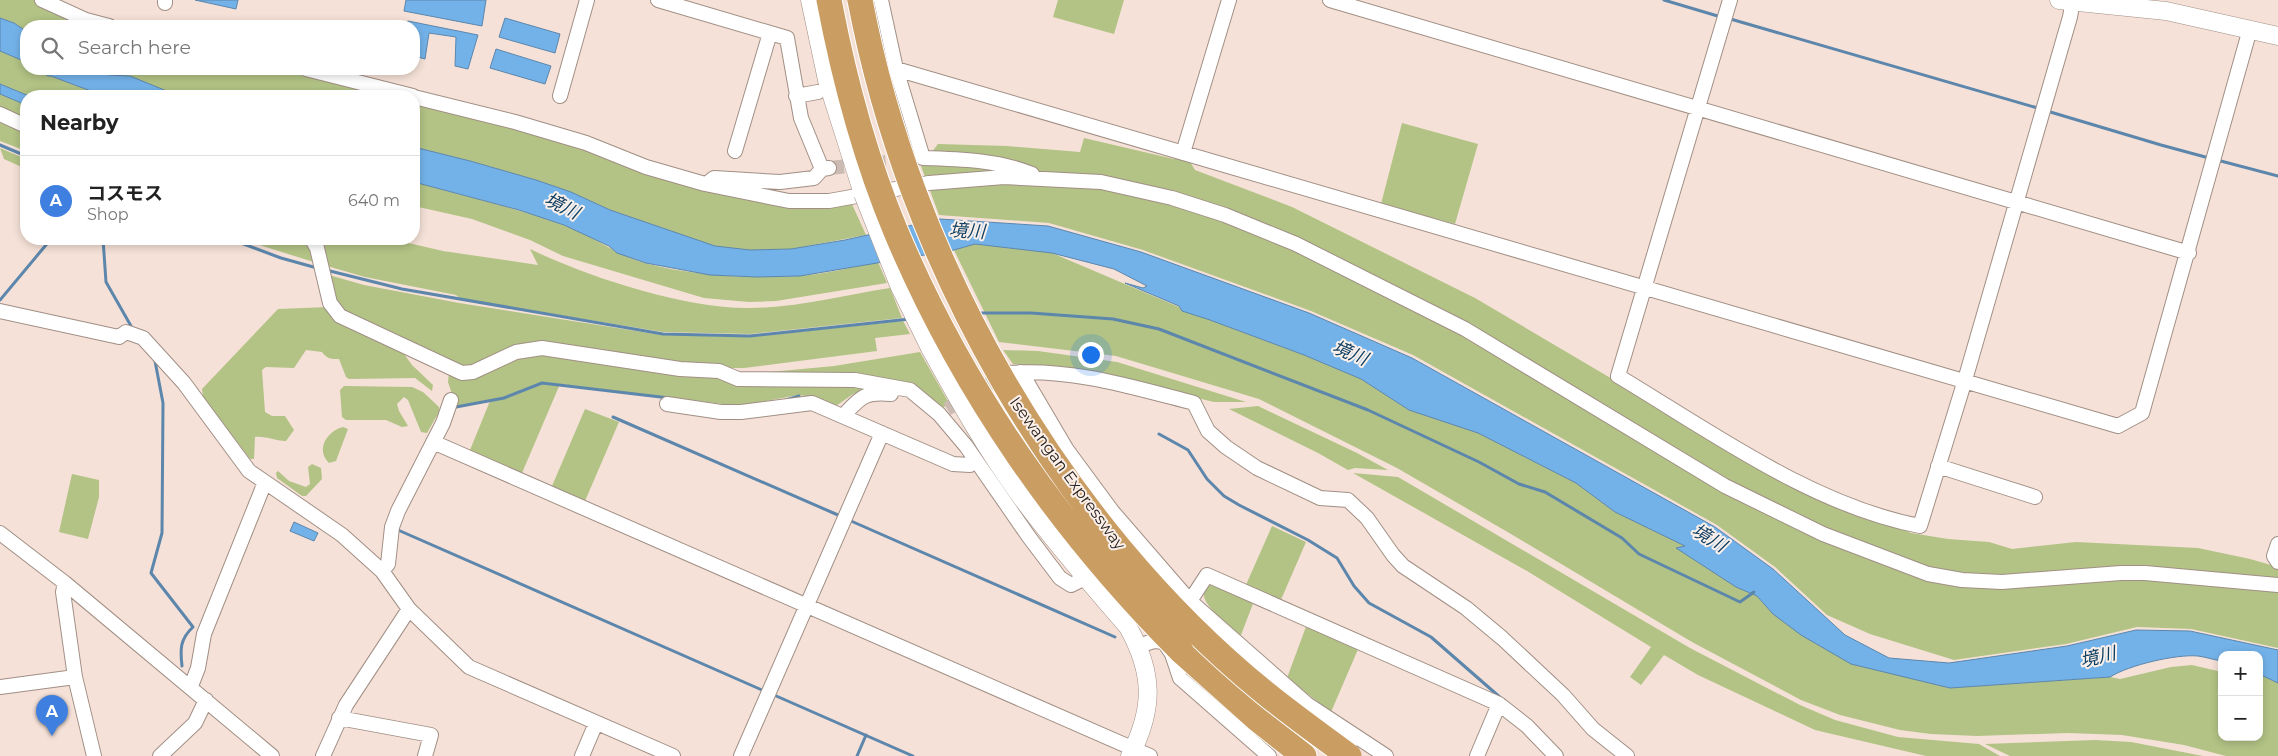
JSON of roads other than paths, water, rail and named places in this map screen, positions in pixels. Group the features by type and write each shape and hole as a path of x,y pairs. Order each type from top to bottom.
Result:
{"highway":[{"name":"Isewangan Expressway","path":"829,0 839,50 856,116 895,231 923,291 985,405 1005,437 1026,469 1069,524 1146,615 1222,688 1304,756"},
{"name":"Isewangan Expressway","path":"860,0 880,91 923,218 947,274 1006,386 1050,455 1093,514 1142,574 1219,652 1262,691 1349,756"}],"street":[{"path":"42,0 86,20"},
{"path":"560,96 587,0"},
{"path":"658,0 787,38 801,118 826,169 814,178 780,182 714,178 705,184"},
{"path":"810,0 827,80 863,194 896,276 930,348 973,422 1021,497 1085,578 1128,627 1138,646 1146,673 1148,696 1147,712 1132,752"},
{"path":"881,0 896,69 923,158 959,159 1012,166 1041,177"},
{"path":"1183,153 1229,0"},
{"path":"1330,0 2189,253"},
{"path":"1727,12 1618,376 1777,471 1842,502 1895,521 1920,526 1965,380 2070,17 2068,0 2121,3 2278,36"},
{"path":"896,69 2118,426 2142,413 2189,253 2250,30"},
{"path":"735,151 770,33"},
{"path":"330,75 389,90"},
{"path":"796,96 818,92"},
{"path":"420,98 515,122 586,143 646,167 705,184 789,201 829,201 966,178 1041,177 1100,182 1172,198 1226,214 1296,244 1465,329 1726,486 1824,534 1928,574 1962,580 2002,582 2023,579 2145,573 2278,585"},
{"path":"0,114 20,123"},
{"path":"316,245 330,303 340,316 462,374 473,372 516,352 542,348 680,369 719,371 738,379 855,380 910,390 917,397 943,412 1060,578 1071,585 1085,578"},
{"path":"0,311 119,337 126,332 143,338 184,383 249,471 342,535 382,572 409,609 469,667 673,756"},
{"path":"1386,756 1307,704 1190,601 1112,511 1067,450 1014,372 1060,373 1118,384 1194,403 1208,431 1226,447 1257,468 1320,498 1348,500 1367,518 1403,566 1466,608 1502,638 1563,695 1593,730 1627,756"},
{"path":"843,416 862,396 876,392 917,397"},
{"path":"382,572 388,564 392,527 398,510 434,442 451,400"},
{"path":"667,404 721,412 741,412 812,403 953,464 970,465 975,460"},
{"path":"741,756 882,434"},
{"path":"434,442 807,604 1132,752 1150,756"},
{"path":"1938,466 2035,497"},
{"path":"191,686 198,668 204,634 265,482"},
{"path":"0,533 65,583 191,686 271,755"},
{"path":"2278,544 2274,556 2278,562"},
{"path":"1190,601 1207,575 1499,704 1527,726 1556,756"},
{"path":"65,583 63,592 75,677 94,756"},
{"path":"323,756 339,718 409,609"},
{"path":"1138,646 1154,641 1164,642 1172,654 1180,678 1270,756"},
{"path":"0,687 75,677"},
{"path":"160,756 195,723 206,700"},
{"path":"1477,756 1499,704"},
{"path":"339,718 431,735 425,756"},
{"path":"582,756 596,723"}],"water":[{"path":"195,0 238,0 236,9"},
{"path":"406,0 486,0 482,26 404,11"},
{"path":"0,18 20,27 20,59 0,51"},
{"path":"505,18 560,34 555,53 499,37"},
{"path":"420,23 478,35 468,69 455,66 456,37 429,33 425,59 420,58"},
{"path":"496,49 551,66 545,84 490,68"},
{"path":"46,75 130,76 164,90 88,90"},
{"path":"0,84 20,92 20,102 0,94"},
{"name":"境川","path":"420,148 536,180 571,192 610,210 715,246 750,250 791,249 845,240 940,219 1048,226 1141,252 1309,313 1412,358 1715,527 1773,569 1845,635 1889,658 1949,663 2067,646 2136,630 2190,631 2278,650 2278,683 2263,676 2263,651 2218,651 2218,660 2198,656 2165,659 2129,668 2110,677 1950,688 1851,664 1801,635 1773,614 1757,596 1736,587 1676,548 1685,546 1615,512 1576,483 1478,433 1409,410 1361,379 1304,355 1182,311 1179,306 1125,283 1143,288 1147,286 1114,269 1052,253 975,244 954,250 800,276 710,275 646,263 617,253 609,246 564,225 519,210 420,184"},
{"path":"294,522 318,533 314,541 290,531"}],"waterway":[{"path":"1664,0 1721,17"},
{"path":"1727,18 2041,109"},
{"path":"2047,111 2209,158"},
{"path":"0,145 20,153"},
{"path":"2217,160 2278,176"},
{"path":"0,300 46,245"},
{"path":"103,245 106,282 131,326"},
{"path":"246,245 281,258 317,268"},
{"path":"326,270 402,289 663,334 750,336 910,319"},
{"path":"978,313 1031,313 1113,319 1159,329 1368,410 1479,462 1519,484 1545,492 1622,538 1639,554 1740,602 1754,592"},
{"path":"155,361 163,403 162,533 151,573 193,627 183,640 182,666"},
{"path":"456,407 504,398 542,383 669,398"},
{"path":"786,400 799,396"},
{"path":"613,417 838,515"},
{"path":"1159,434 1188,450 1207,479 1224,496 1308,540 1337,558 1354,586 1369,603 1431,637 1502,699"},
{"path":"851,521 1115,637"},
{"path":"398,530 762,690"},
{"path":"774,695 913,756"},
{"path":"857,756 866,735"}],"tunnel":[{"path":"830,168 908,160"},
{"path":"947,409 1007,373"}],"place":[{"name":"コスモス","path":"52,736"}]}
